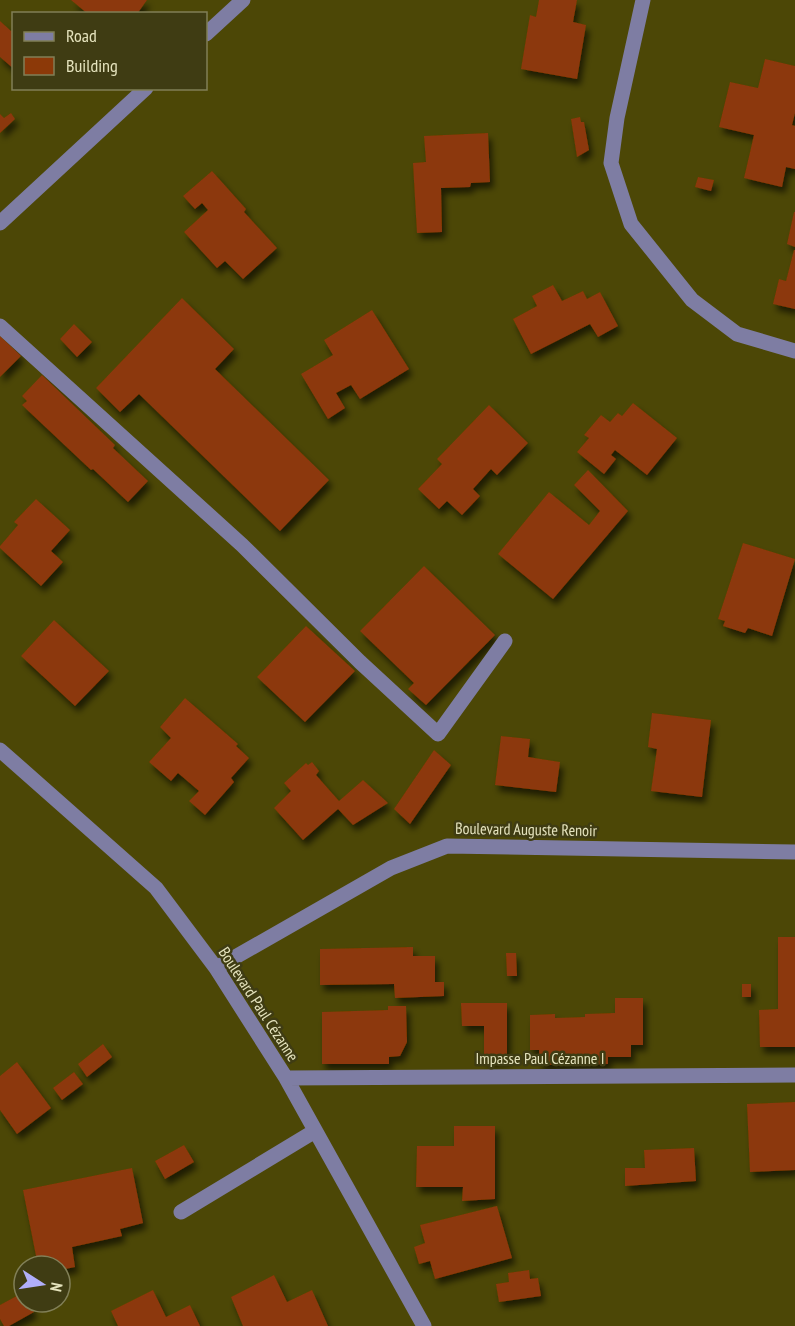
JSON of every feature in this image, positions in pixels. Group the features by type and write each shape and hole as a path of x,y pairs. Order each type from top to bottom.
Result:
{"street":[{"path":"207,33 243,0"},
{"path":"643,0 617,118 611,163 631,224 692,300 737,334 795,351"},
{"path":"0,223 144,90"},
{"path":"0,326 242,545 352,654 438,734 505,640"},
{"name":"Boulevard Paul Cézanne","path":"0,750 156,888 216,968 286,1078 424,1326"},
{"name":"Boulevard Auguste Renoir","path":"216,968 391,868 447,846 795,852"},
{"name":"Impasse Paul Cézanne I","path":"286,1078 795,1074"},
{"path":"181,1212 315,1131"}],"building":[{"path":"71,0 147,0 138,12 86,12"},
{"path":"539,0 577,0 573,22 586,25 577,79 521,69 530,15 536,17"},
{"path":"0,21 12,30 12,67 0,57"},
{"path":"765,59 795,66 795,113 792,125 795,126 795,169 786,167 782,187 744,178 754,135 719,127 730,82 758,88"},
{"path":"11,113 15,119 0,133 0,114 4,118"},
{"path":"580,117 581,122 584,122 589,150 577,157 571,119"},
{"path":"488,133 490,182 471,183 470,187 441,188 442,232 417,233 413,163 426,162 424,136"},
{"path":"212,171 246,209 244,212 277,248 243,279 225,261 217,268 184,232 208,210 202,203 195,209 183,196"},
{"path":"698,177 714,180 711,191 695,187"},
{"path":"795,212 795,247 787,244"},
{"path":"794,250 795,309 773,304 779,279 786,281"},
{"path":"553,285 562,301 583,291 587,299 600,292 618,326 598,337 590,324 531,354 513,319 537,306 532,296"},
{"path":"182,298 234,349 215,369 329,480 280,531 139,394 120,412 96,388"},
{"path":"372,310 409,369 360,399 351,385 336,393 345,408 328,419 301,374 333,355 324,340"},
{"path":"74,324 92,342 77,357 60,339"},
{"path":"0,336 21,356 0,377"},
{"path":"42,375 115,445 113,448 148,481 128,502 22,405 27,401 22,396"},
{"path":"633,403 677,438 647,475 615,450 611,455 616,459 604,474 577,452 589,438 584,435 601,415 610,422 618,413 622,416"},
{"path":"489,405 528,443 497,475 491,469 473,489 480,496 462,515 447,501 439,509 418,489 442,464 437,459"},
{"path":"588,470 628,511 553,599 498,554 549,492 589,525 600,511 574,485"},
{"path":"36,499 70,530 51,551 63,562 41,586 0,548 18,525 14,522"},
{"path":"743,543 795,559 772,636 748,628 745,633 723,626 725,621 718,619"},
{"path":"424,566 495,635 426,705 408,689 414,683 360,631"},
{"path":"54,620 109,671 75,706 21,656"},
{"path":"306,626 355,671 305,722 257,677"},
{"path":"185,698 238,744 236,746 249,758 231,778 234,782 205,815 189,801 199,791 178,773 171,781 149,762 171,738 160,727"},
{"path":"652,713 711,720 702,797 651,791 657,749 648,747"},
{"path":"501,736 530,739 528,757 560,762 556,792 495,785"},
{"path":"434,750 451,765 410,824 394,809"},
{"path":"312,762 319,771 316,775 339,801 363,780 388,803 353,825 338,809 303,840 274,808 291,791 284,783 306,763 308,765"},
{"path":"778,937 795,937 795,1047 760,1047 759,1010 778,1009"},
{"path":"413,947 413,956 435,956 435,982 444,982 444,996 395,998 394,984 320,985 320,949"},
{"path":"506,953 516,953 517,976 507,976"},
{"path":"742,984 751,984 751,997 742,997"},
{"path":"615,998 643,998 643,1045 631,1045 631,1057 608,1057 608,1064 539,1065 539,1050 530,1050 530,1015 555,1014 555,1018 615,1013"},
{"path":"461,1003 507,1003 507,1060 484,1061 484,1026 462,1026"},
{"path":"388,1006 406,1006 407,1042 400,1056 389,1057 389,1064 322,1064 322,1012 388,1010"},
{"path":"103,1044 112,1057 87,1077 78,1064"},
{"path":"17,1062 51,1108 17,1134 0,1110 0,1076"},
{"path":"74,1072 83,1084 62,1100 53,1088"},
{"path":"795,1102 795,1170 750,1172 747,1104"},
{"path":"454,1126 495,1126 495,1199 462,1201 463,1187 416,1187 417,1146 454,1146"},
{"path":"184,1145 194,1162 165,1179 155,1161"},
{"path":"694,1148 696,1181 625,1186 625,1168 645,1168 644,1150"},
{"path":"132,1168 143,1223 120,1229 122,1236 72,1247 75,1267 72,1268 72,1254 36,1254 23,1190"},
{"path":"497,1206 512,1258 435,1279 430,1261 419,1264 414,1247 425,1243 420,1225"},
{"path":"529,1270 530,1279 538,1278 541,1296 499,1302 496,1284 509,1282 508,1273"},
{"path":"274,1275 287,1302 312,1290 328,1326 243,1326 231,1297"},
{"path":"153,1290 166,1317 190,1305 200,1326 118,1326 111,1311"},
{"path":"12,1298 12,1314 30,1314 9,1326 4,1326 0,1319 0,1305"}]}
